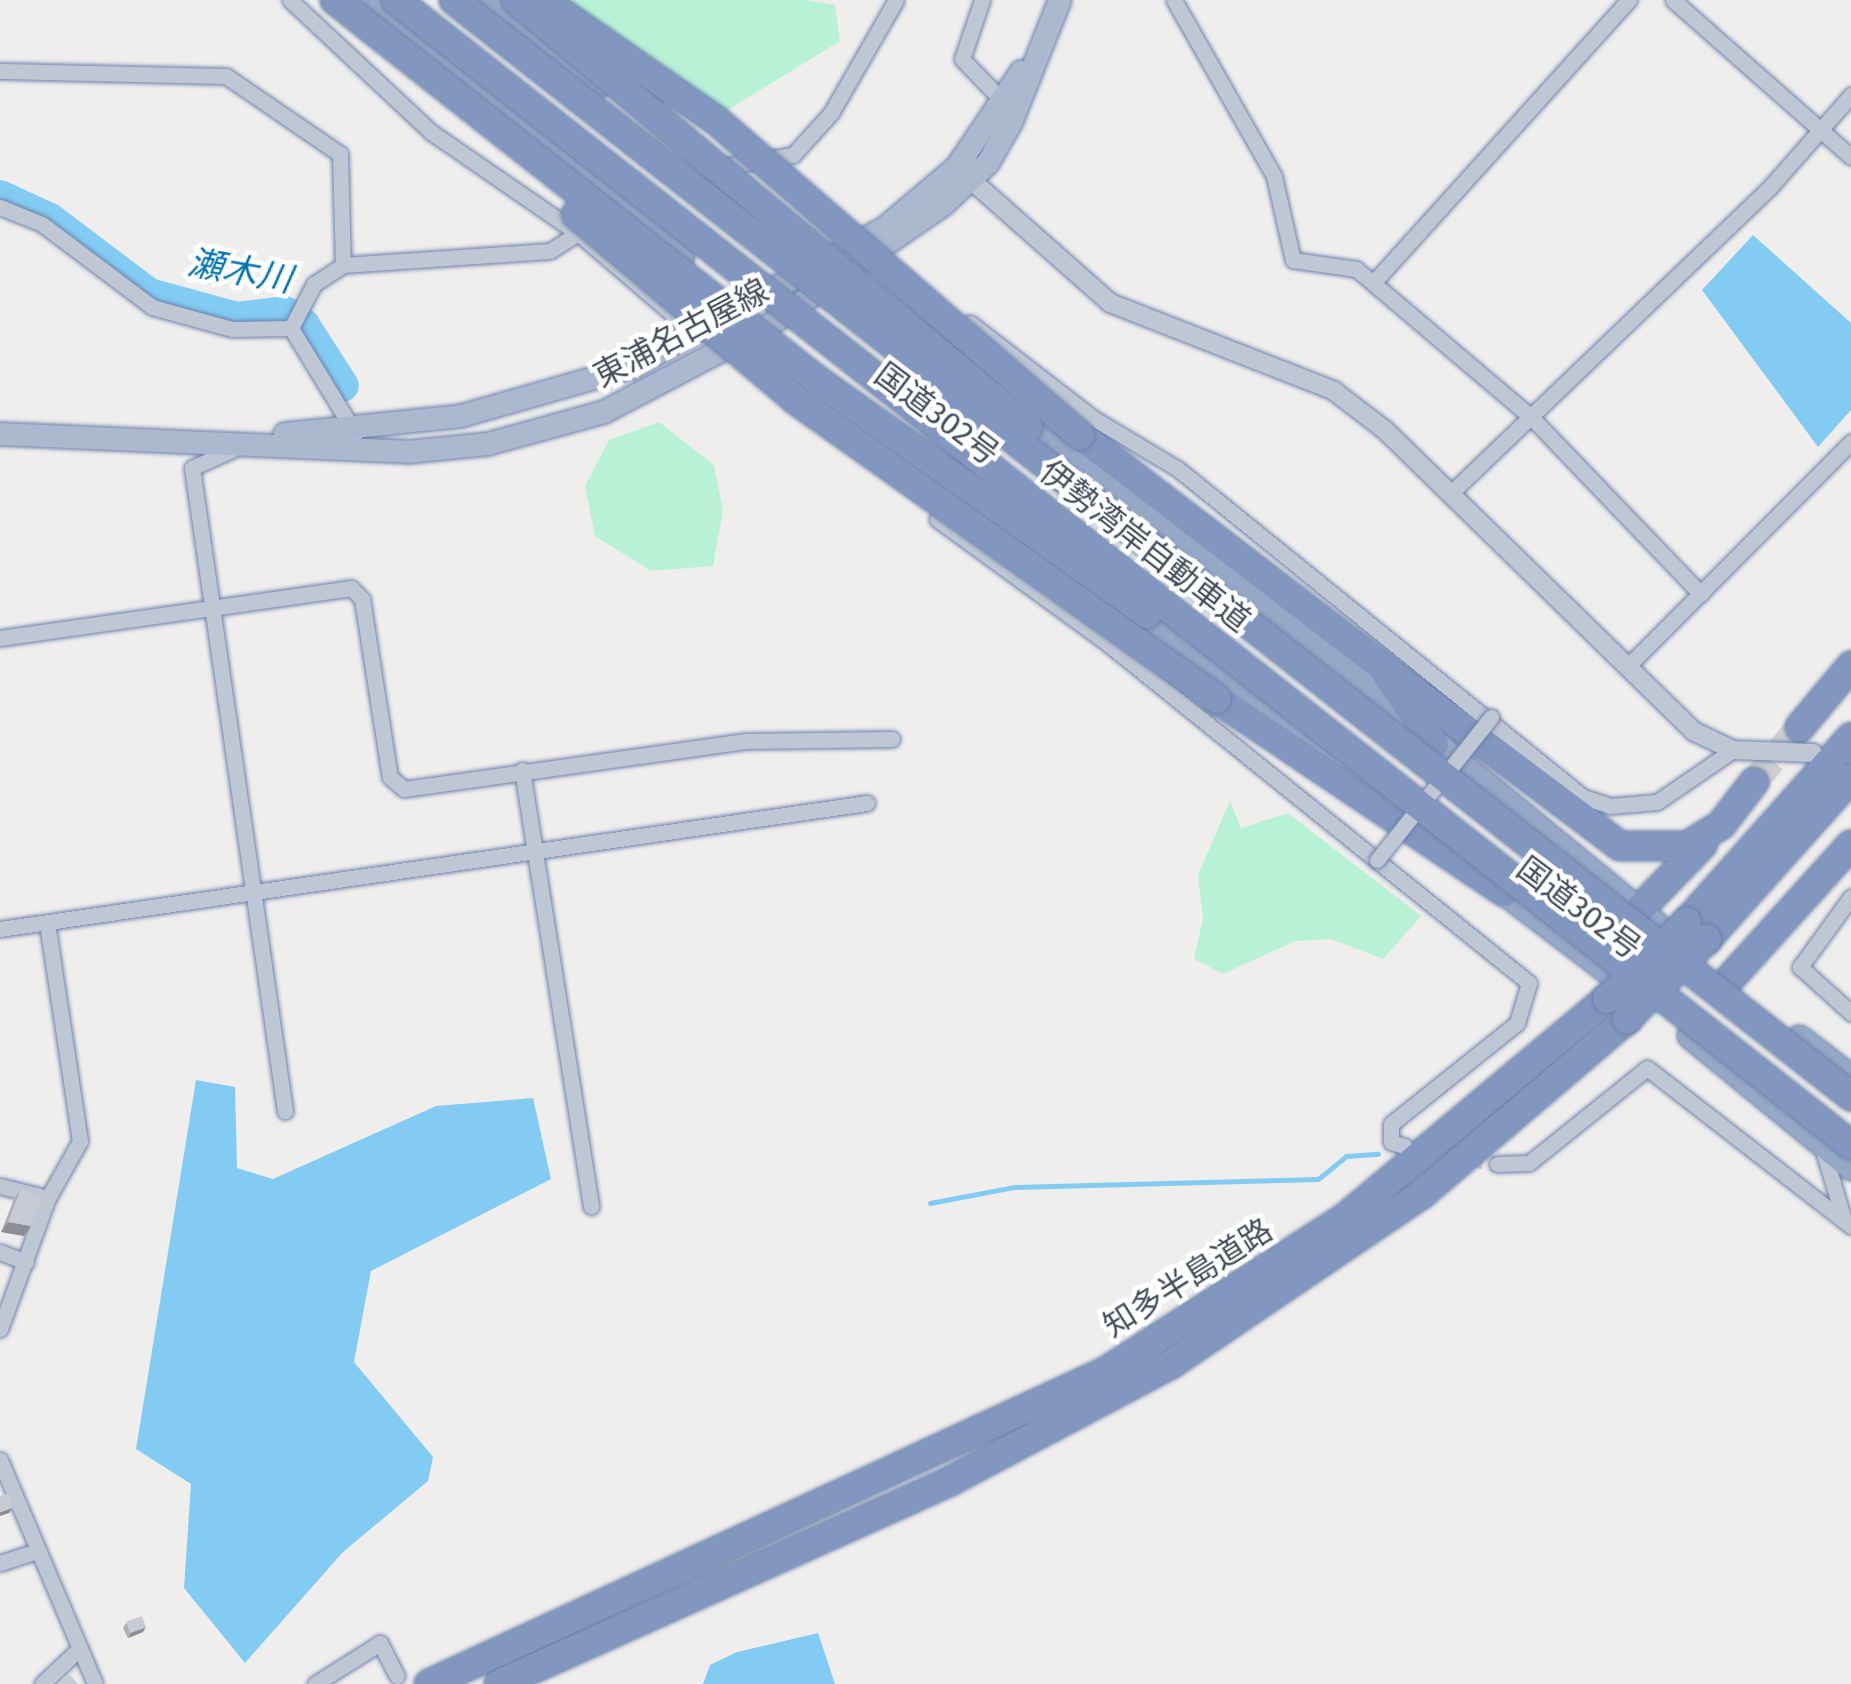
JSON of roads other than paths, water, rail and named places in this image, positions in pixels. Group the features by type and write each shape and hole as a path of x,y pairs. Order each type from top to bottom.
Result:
{"highway":[{"name":"伊勢湾岸自動車道","path":"396,0 1851,1145"},
{"name":"伊勢湾岸自動車道","path":"454,0 1851,1096"},
{"name":"国道302号","path":"486,0 712,169 820,262 1434,744 1851,1078"},
{"path":"516,0 772,207 1269,639"},
{"path":"543,0 717,121 1080,435 1620,846 1660,853 1722,825"},
{"path":"348,2 922,458 1388,780"},
{"path":"348,2 753,367 1217,699 1504,892"},
{"name":"国道302号","path":"348,2 618,205 768,326 1680,1026 1851,1167"},
{"path":"1800,728 1851,666"},
{"path":"1382,668 1434,744"},
{"name":"知多半島道路","path":"499,1684 952,1480 1171,1364 1422,1194 1627,1019 1851,737"},
{"name":"知多半島道路","path":"429,1684 869,1488 1136,1354 1404,1174 1607,999 1697,931 1851,778"},
{"path":"1592,959 1722,825 1754,782"},
{"path":"1680,1026 1727,982 1851,845"}],"main road":[{"name":"東浦名古屋線","path":"0,434 252,439 362,450 547,431 657,390 768,326 880,254 964,173 1011,123 1028,64 1060,0"},
{"name":"東浦名古屋線","path":"252,439 531,402 630,368 740,304 885,228 964,173 999,97 1028,64"}],"street":[{"path":"290,0 431,132 579,234 692,331"},
{"path":"0,206 42,224 152,307 232,329 293,320 343,266 550,250 618,205 712,169 793,154 831,113 896,0"},
{"path":"982,0 962,59 999,97"},
{"path":"1174,0 1274,176 1293,260 1356,270 1372,283 1532,418 1701,594"},
{"path":"1372,283 1629,0"},
{"path":"1674,0 1851,157"},
{"path":"0,72 226,76 340,154 343,266"},
{"path":"1452,492 1532,418 1851,95"},
{"path":"964,173 1110,302 1334,391 1452,492 1693,731 1733,750 1813,754"},
{"path":"880,254 1093,418 1178,469 1491,717 1564,785 1610,806 1657,802 1733,750"},
{"path":"293,320 352,424 362,450"},
{"path":"252,439 192,468 285,1111"},
{"path":"1629,665 1851,442"},
{"path":"937,518 1529,982 1517,1023 1391,1124 1391,1142 1404,1146"},
{"path":"0,638 350,588 362,599 390,777 404,789 746,741 892,739"},
{"path":"1377,860 1491,717"},
{"path":"522,770 591,1207"},
{"path":"0,928 256,895 867,804"},
{"path":"1851,896 1800,967 1851,1013"},
{"path":"0,1329 48,1198 80,1141 47,922"},
{"path":"1497,1164 1528,1163 1647,1068 1848,1223"},
{"path":"1820,1143 1848,1223"},
{"path":"0,1186 48,1198"},
{"path":"0,1252 26,1262"},
{"path":"0,1460 95,1684"},
{"path":"0,1564 38,1551"},
{"path":"315,1684 380,1643 397,1676"},
{"path":"42,1684 80,1648"}],"water":[{"path":"1753,235 1851,323 1851,410 1818,447 1702,290"},
{"path":"196,1080 235,1087 237,1168 273,1179 436,1106 533,1098 551,1179 371,1271 354,1362 433,1457 428,1481 343,1552 245,1663 184,1588 191,1484 136,1449"},
{"path":"818,1633 835,1684 703,1684 710,1665 737,1652"}],"waterway":[{"name":"瀬木川","path":"0,196 50,219 149,294 237,318 285,312 304,325 343,386"},
{"path":"930,1203 1014,1187 1318,1179 1346,1156 1378,1154"}],"tunnel":[{"path":"1754,782 1800,727"},
{"path":"1423,1150 1497,1164"}]}
